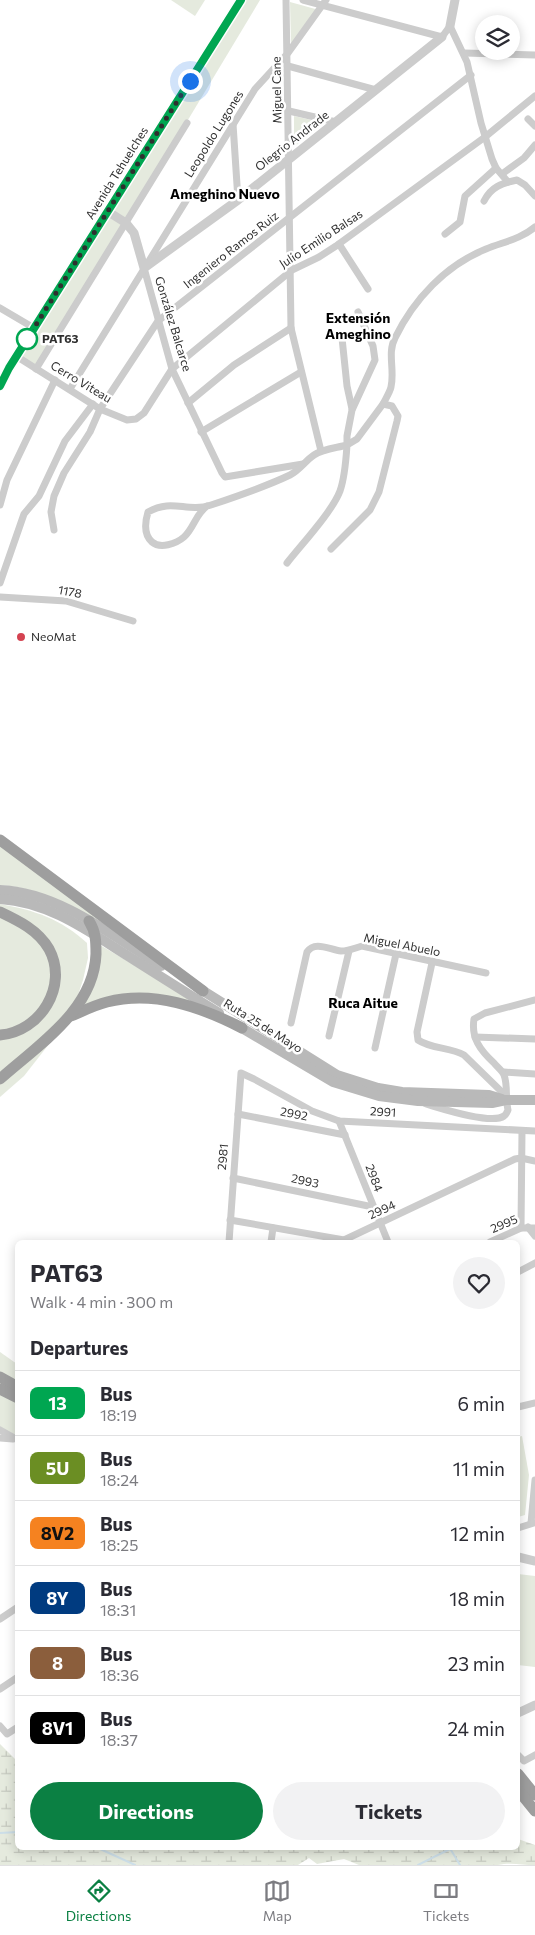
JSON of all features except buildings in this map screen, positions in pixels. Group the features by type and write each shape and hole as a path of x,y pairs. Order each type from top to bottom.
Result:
{"highway":[{"path":"0,840 203,991"},
{"path":"0,912 32,930 42,940 54,962 55,973 52,997 36,1020 24,1028 0,1035"},
{"path":"0,1079 71,1016 89,988 95,961 95,935 89,921"},
{"path":"71,1016 113,1001 151,998 167,1000 200,1009 242,1028"},
{"path":"0,1376 15,1384"},
{"path":"0,1389 15,1396"},
{"path":"520,1776 535,1795"},
{"path":"520,1792 535,1811"}],"main road":[{"name":"Avenida Tehuelches","path":"0,386 4,370 16,356 34,328 241,0"},
{"path":"0,890 44,898 89,921 322,1066 354,1081 402,1092 505,1097"},
{"name":"Ruta 25 de Mayo","path":"0,899 24,902 56,913 95,935 242,1028 333,1082 379,1096 418,1101 492,1103 505,1097 535,1100"}],"street":[{"name":"Miguel Cane","path":"286,0 292,270 291,328 321,451"},
{"path":"303,0 324,3 442,37"},
{"path":"454,0 450,26 464,53 485,137 496,168 508,182"},
{"name":"Leopoldo Lugones","path":"70,390 255,89 288,53 324,3"},
{"name":"Olegrio Andrade","path":"144,268 238,200 290,159 442,37 450,26"},
{"path":"464,53 535,55"},
{"path":"288,66 376,90"},
{"name":"Ingeniero Ramos Ruiz","path":"54,530 51,512 54,496 69,464 90,432 100,409 158,321 471,75"},
{"name":"Julio Emilio Balsas","path":"136,419 144,413 172,369 292,270 320,257 339,244 485,137 535,96"},
{"path":"289,111 336,122"},
{"path":"528,119 535,126"},
{"path":"36,368 187,122"},
{"path":"234,124 238,200"},
{"path":"502,174 524,158 535,145"},
{"path":"446,234 460,222 465,196 496,168"},
{"path":"484,201 487,194 494,187 516,180 520,181 535,196"},
{"name":"González Balcarce","path":"107,212 126,224 134,233 172,369 201,432 225,477 304,464"},
{"path":"207,506 199,512 183,538 176,542 164,546 157,545 146,535 145,524 148,512 158,506 170,505 196,508 207,506 267,486 296,472 313,455 321,451 347,445 357,439 383,404 391,388 393,372 391,352 394,339 421,296 443,275 464,260 486,249 527,234 535,227"},
{"path":"339,244 368,289"},
{"path":"0,308 34,328"},
{"path":"287,563 332,505 340,491 346,463 347,436 352,410 375,354 358,312"},
{"path":"188,403 228,369 291,328"},
{"path":"342,338 347,386 352,410"},
{"name":"Cerro Viteau","path":"16,356 100,409 127,420 136,419"},
{"path":"201,432 302,372"},
{"path":"0,504 7,480 55,380"},
{"path":"0,582 19,523 39,496 65,441 93,404"},
{"path":"331,549 370,510 379,492 398,416 392,406 383,404"},
{"name":"1178","path":"0,597 66,601 133,621"},
{"name":"Miguel Abuelo","path":"291,1023 307,952 315,946 340,951 348,951 362,946 432,963 486,973"},
{"path":"330,1036 348,951"},
{"path":"375,1048 396,954"},
{"path":"432,963 417,1032 418,1040 424,1044 456,1051 464,1055 505,1097"},
{"path":"418,1101 467,1116 499,1118 505,1116 508,1110 505,1097 507,1085 504,1072 485,1055 477,1044 473,1028 474,1019 485,1013 535,1000"},
{"path":"475,1037 535,1039"},
{"path":"504,1072 535,1074"},
{"name":"2981","path":"229,1240 241,1073"},
{"name":"2991","path":"241,1073 254,1078 312,1111 340,1121 535,1131"},
{"name":"2992","path":"238,1114 345,1135"},
{"name":"2984","path":"340,1121 387,1240"},
{"path":"522,1131 522,1158 528,1227"},
{"path":"522,1158 535,1161"},
{"name":"2994","path":"346,1240 510,1161 522,1158"},
{"name":"2993","path":"233,1178 373,1207"},
{"name":"2994","path":"230,1220 339,1240"},
{"name":"2995","path":"495,1240 528,1227 535,1236"},
{"path":"271,1240 273,1228"},
{"path":"520,1271 535,1264"},
{"path":"520,1407 535,1403"},
{"path":"0,1430 15,1439"},
{"path":"0,1438 15,1440"},
{"path":"520,1527 533,1523 535,1480"},
{"path":"520,1557 535,1560"},
{"path":"0,1619 15,1609"},
{"path":"0,1689 15,1679"},
{"path":"520,1712 535,1704"},
{"path":"0,1726 7,1734 15,1729"},
{"path":"520,1756 524,1761 535,1755"}],"green space":[{"path":"171,0 205,0 195,16"},
{"path":"241,0 260,0 36,369 16,356"},
{"path":"290,2 319,10 291,44"},
{"path":"294,116 324,123 294,147"},
{"path":"0,844 122,934 48,896 17,887 0,885"},
{"path":"0,904 36,913 67,928 87,943 88,958 71,1016 24,1076 0,1097"},
{"path":"100,945 200,1004 183,1000 82,1007 94,986"},
{"path":"0,1352 15,1363 15,1439 0,1430"},
{"path":"520,1436 522,1436 529,1475 525,1515 520,1516"},
{"path":"520,1574 535,1576 535,1667 520,1665"},
{"path":"0,1744 15,1759 15,1850 520,1850 520,1840 535,1845 535,1865 359,1865 344,1859 317,1864 309,1858 298,1865 0,1865"}],"waterway":[{"path":"0,1833 15,1832"},
{"path":"102,1850 135,1865"},
{"path":"418,1865 448,1850"},
{"path":"451,1850 460,1865"}],"bus line":[{"name":"13","path":"0,386 9,368 241,0"}],"place":[{"name":"PAT63","path":"27,339"},
{"name":"NeoMat","path":"21,637"}],"district":[{"name":"Ameghino Nuevo","path":"225,194"},
{"name":"Extensión Ameghino","path":"358,326"},
{"name":"Ruca Aitue","path":"363,1003"}],"route":[{"path":"27,339 190,81"}]}
